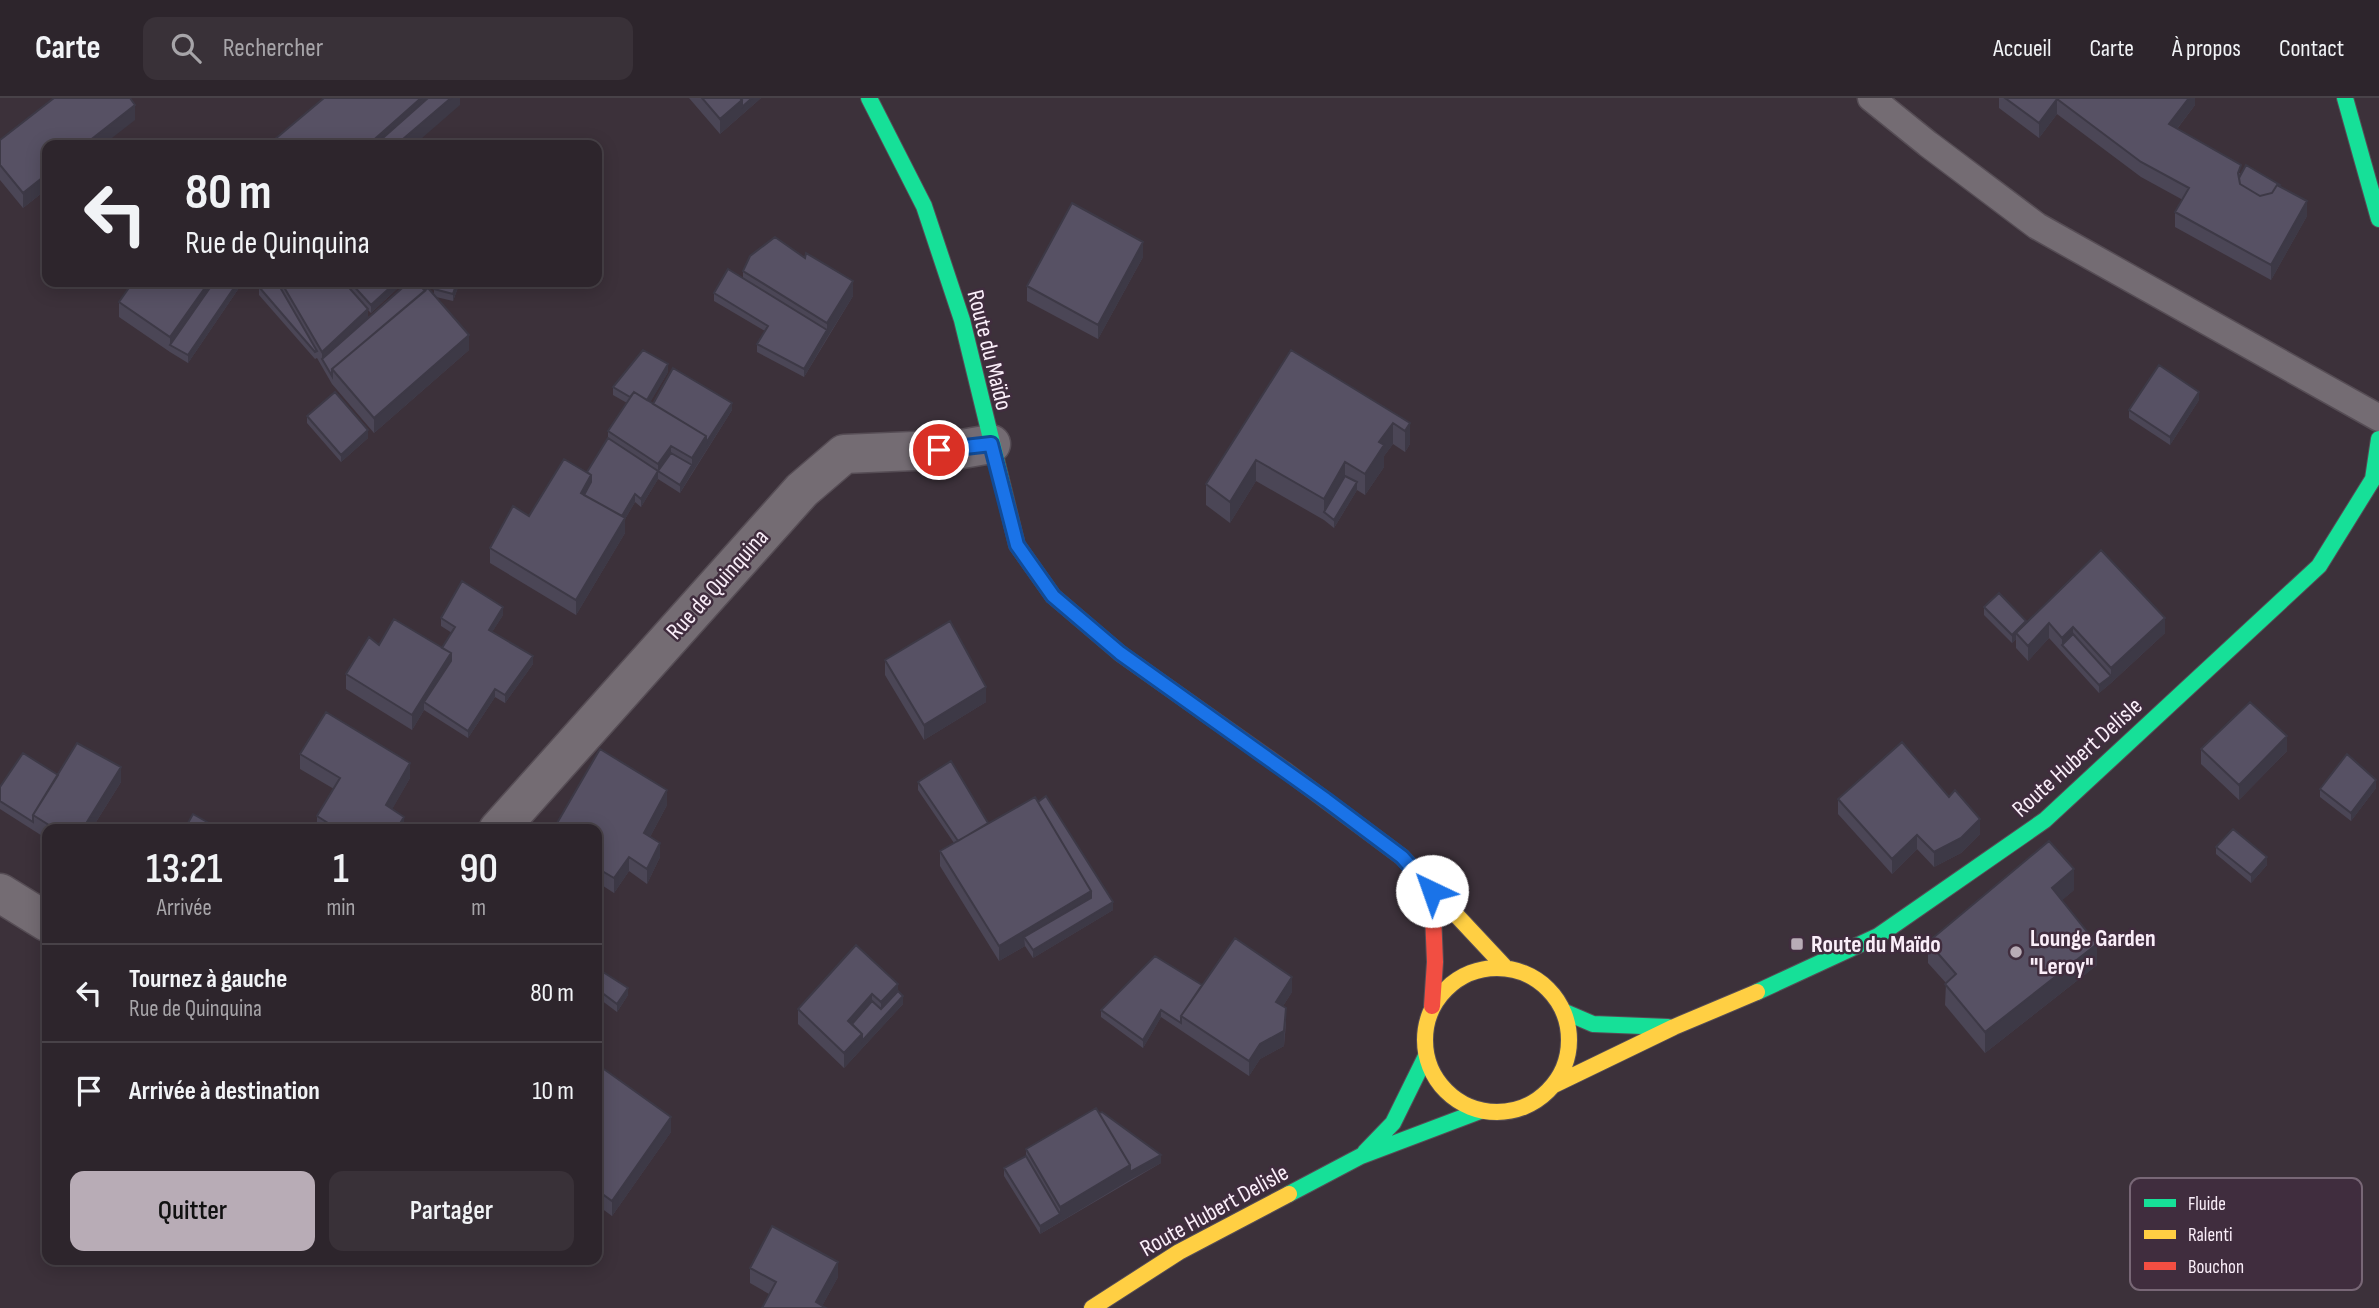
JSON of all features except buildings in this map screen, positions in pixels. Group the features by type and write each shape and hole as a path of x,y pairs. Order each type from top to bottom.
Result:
{"main road":[{"name":"Route du Maïdo","path":"869,98 924,206 962,320 1017,545 1053,596 1120,653 1402,857 1504,967"},
{"path":"2344,101 2379,219"},
{"name":"Route Hubert Delisle","path":"1554,1085 1674,1027 1807,970 1878,936 2045,820 2319,566 2373,479 2379,439"},
{"path":"1432,891 1435,962 1432,1006 1424,1030 1426,1056 1437,1080 1456,1100 1480,1111 1508,1111 1533,1103 1554,1085 1566,1063 1570,1037 1565,1012 1550,990 1530,974 1504,967 1462,975 1432,1006"},
{"name":"Route Hubert Delisle","path":"1565,1012 1593,1024 1674,1027"},
{"name":"Route Hubert Delisle","path":"1362,1156 1393,1123 1426,1056"},
{"name":"Route Hubert Delisle","path":"1092,1308 1179,1252 1362,1156 1480,1111"}],"street":[{"name":"Rue de Quinquina","path":"503,824 802,491 845,454 962,449 991,444"},
{"path":"0,894 42,919"}],"lane":[{"path":"1871,98 2037,226 2379,418"}],"traffic: fast":[{"path":"869,98 924,206 962,320 1017,545 1053,596 1121,654"},
{"path":"2345,98 2379,219"},
{"path":"1757,992 1878,936 2045,820 2319,566 2373,479 2379,439"},
{"path":"1565,1012 1593,1024 1668,1027"},
{"path":"1365,1152 1393,1123 1426,1056"},
{"path":"1289,1194 1361,1156 1480,1111"}],"traffic: slow":[{"path":"1285,770 1402,857 1504,966"},
{"path":"1497,968 1525,973 1548,989 1564,1012 1569,1040 1564,1068 1548,1091 1525,1107 1497,1112 1469,1107 1446,1091 1430,1068 1425,1040 1430,1012 1446,989 1469,973 1497,968"},
{"path":"1554,1085 1674,1027 1757,992"},
{"path":"1092,1308 1179,1252 1289,1194"}],"traffic: jam":[{"path":"1121,654 1285,770"},
{"path":"1432,891 1435,962 1432,1006"}],"place":[{"name":"Route du Maïdo","path":"1797,944"},
{"name":"Lounge Garden \"Leroy\"","path":"2016,952"}],"route":[{"path":"939,450 991,444 1017,545 1053,596 1120,653 1402,857 1432,891"}]}
